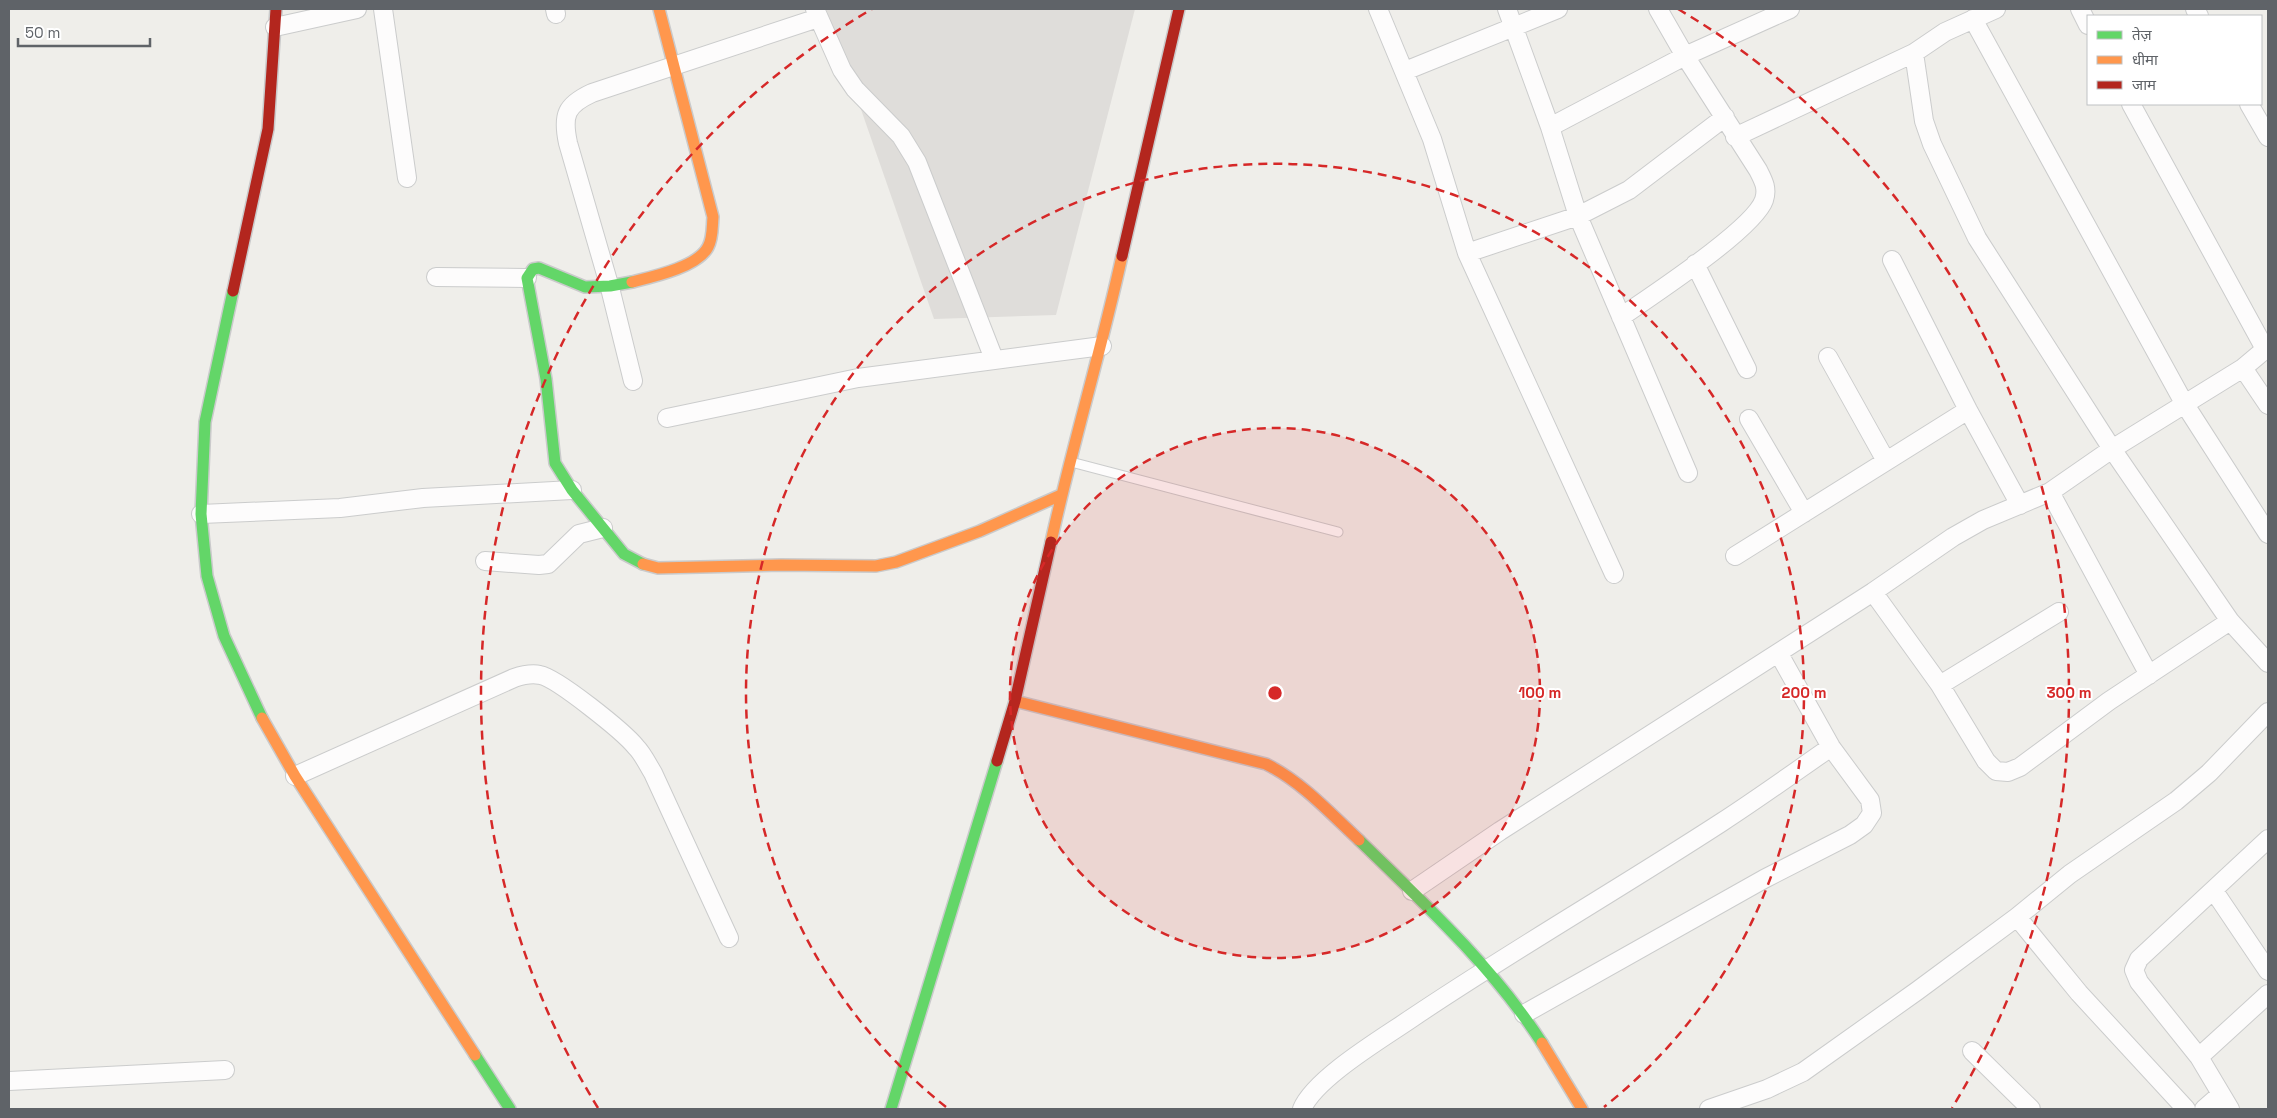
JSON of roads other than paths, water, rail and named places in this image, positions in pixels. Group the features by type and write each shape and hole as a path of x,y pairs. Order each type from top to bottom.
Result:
{"street":[{"path":"276,9 268,129 205,422 201,514 207,576 224,636 263,720 295,776 510,1109"},
{"path":"275,27 357,9"},
{"path":"383,9 407,178"},
{"path":"659,9 713,217 711,240 703,255 688,264 610,288 584,287 539,268 533,269 527,278 545,369 552,450 561,474 572,490 624,554 638,563 658,568 781,565 876,566 896,562 980,531 1061,495"},
{"path":"891,1109 1015,701 1061,495 1102,346 1178,9"},
{"path":"1378,9 1432,139 1467,254 1614,574"},
{"path":"1507,9 1550,127 1578,216 1688,473"},
{"path":"1405,71 1558,9"},
{"path":"1621,316 1695,264 1749,222 1764,199 1766,185 1685,56 1658,9"},
{"path":"1550,127 1685,56 1790,9"},
{"path":"1735,137 1914,53 1946,32 1996,9"},
{"path":"2080,9 2087,23"},
{"path":"633,381 610,288 568,143 564,124 568,110 579,99 592,93 675,67 816,14 842,70 855,89 901,136 917,162 994,359"},
{"path":"1972,19 2184,403 2268,534"},
{"path":"1914,53 1924,121 1932,144 1977,238 2112,449 2230,620 2268,663"},
{"path":"1408,886 1500,831 1778,654 1968,528 2050,492 2112,449 2243,368 2267,348 2132,105"},
{"path":"2250,105 2268,137"},
{"path":"1467,254 1578,216 1629,190 1725,117"},
{"path":"1892,260 1968,410 2020,505"},
{"path":"1695,264 1747,369"},
{"path":"436,277 527,278"},
{"path":"667,418 858,378 1102,346"},
{"path":"1828,357 1886,461"},
{"path":"2243,368 2268,405"},
{"path":"1735,556 1968,410"},
{"path":"1749,419 1804,513"},
{"path":"201,514 340,508 423,498 572,490"},
{"path":"2050,492 2150,675"},
{"path":"485,562 548,564 579,534 603,528"},
{"path":"1873,592 1940,685 1986,761 1996,772 2008,772 2020,767 2109,701 2230,620"},
{"path":"1940,685 2059,612"},
{"path":"1524,1014 1764,879 1850,835 1864,825 1872,813 1870,800 1831,747 1778,654"},
{"path":"295,776 514,678 529,674 542,675 554,681 614,726 637,748 653,773 729,938"},
{"path":"1015,701 1266,764 1286,774 1307,791 1408,886 1485,969 1524,1014 1560,1070 1582,1109"},
{"path":"1709,1109 1728,1107 1803,1072 2017,917 2070,874 2183,795 2209,773 2268,712"},
{"path":"1302,1109 1305,1102 1329,1078 1355,1056 1485,969 1723,822 1831,747"},
{"path":"2204,1109 2225,1102 2199,1057 2139,982 2134,970 2139,959 2268,839"},
{"path":"2214,891 2268,970"},
{"path":"2017,917 2079,993 2186,1109"},
{"path":"2199,1057 2268,994"},
{"path":"1972,1051 2031,1109"},
{"path":"9,1081 225,1070"}],"lane":[{"path":"1071,462 1338,532"}]}
